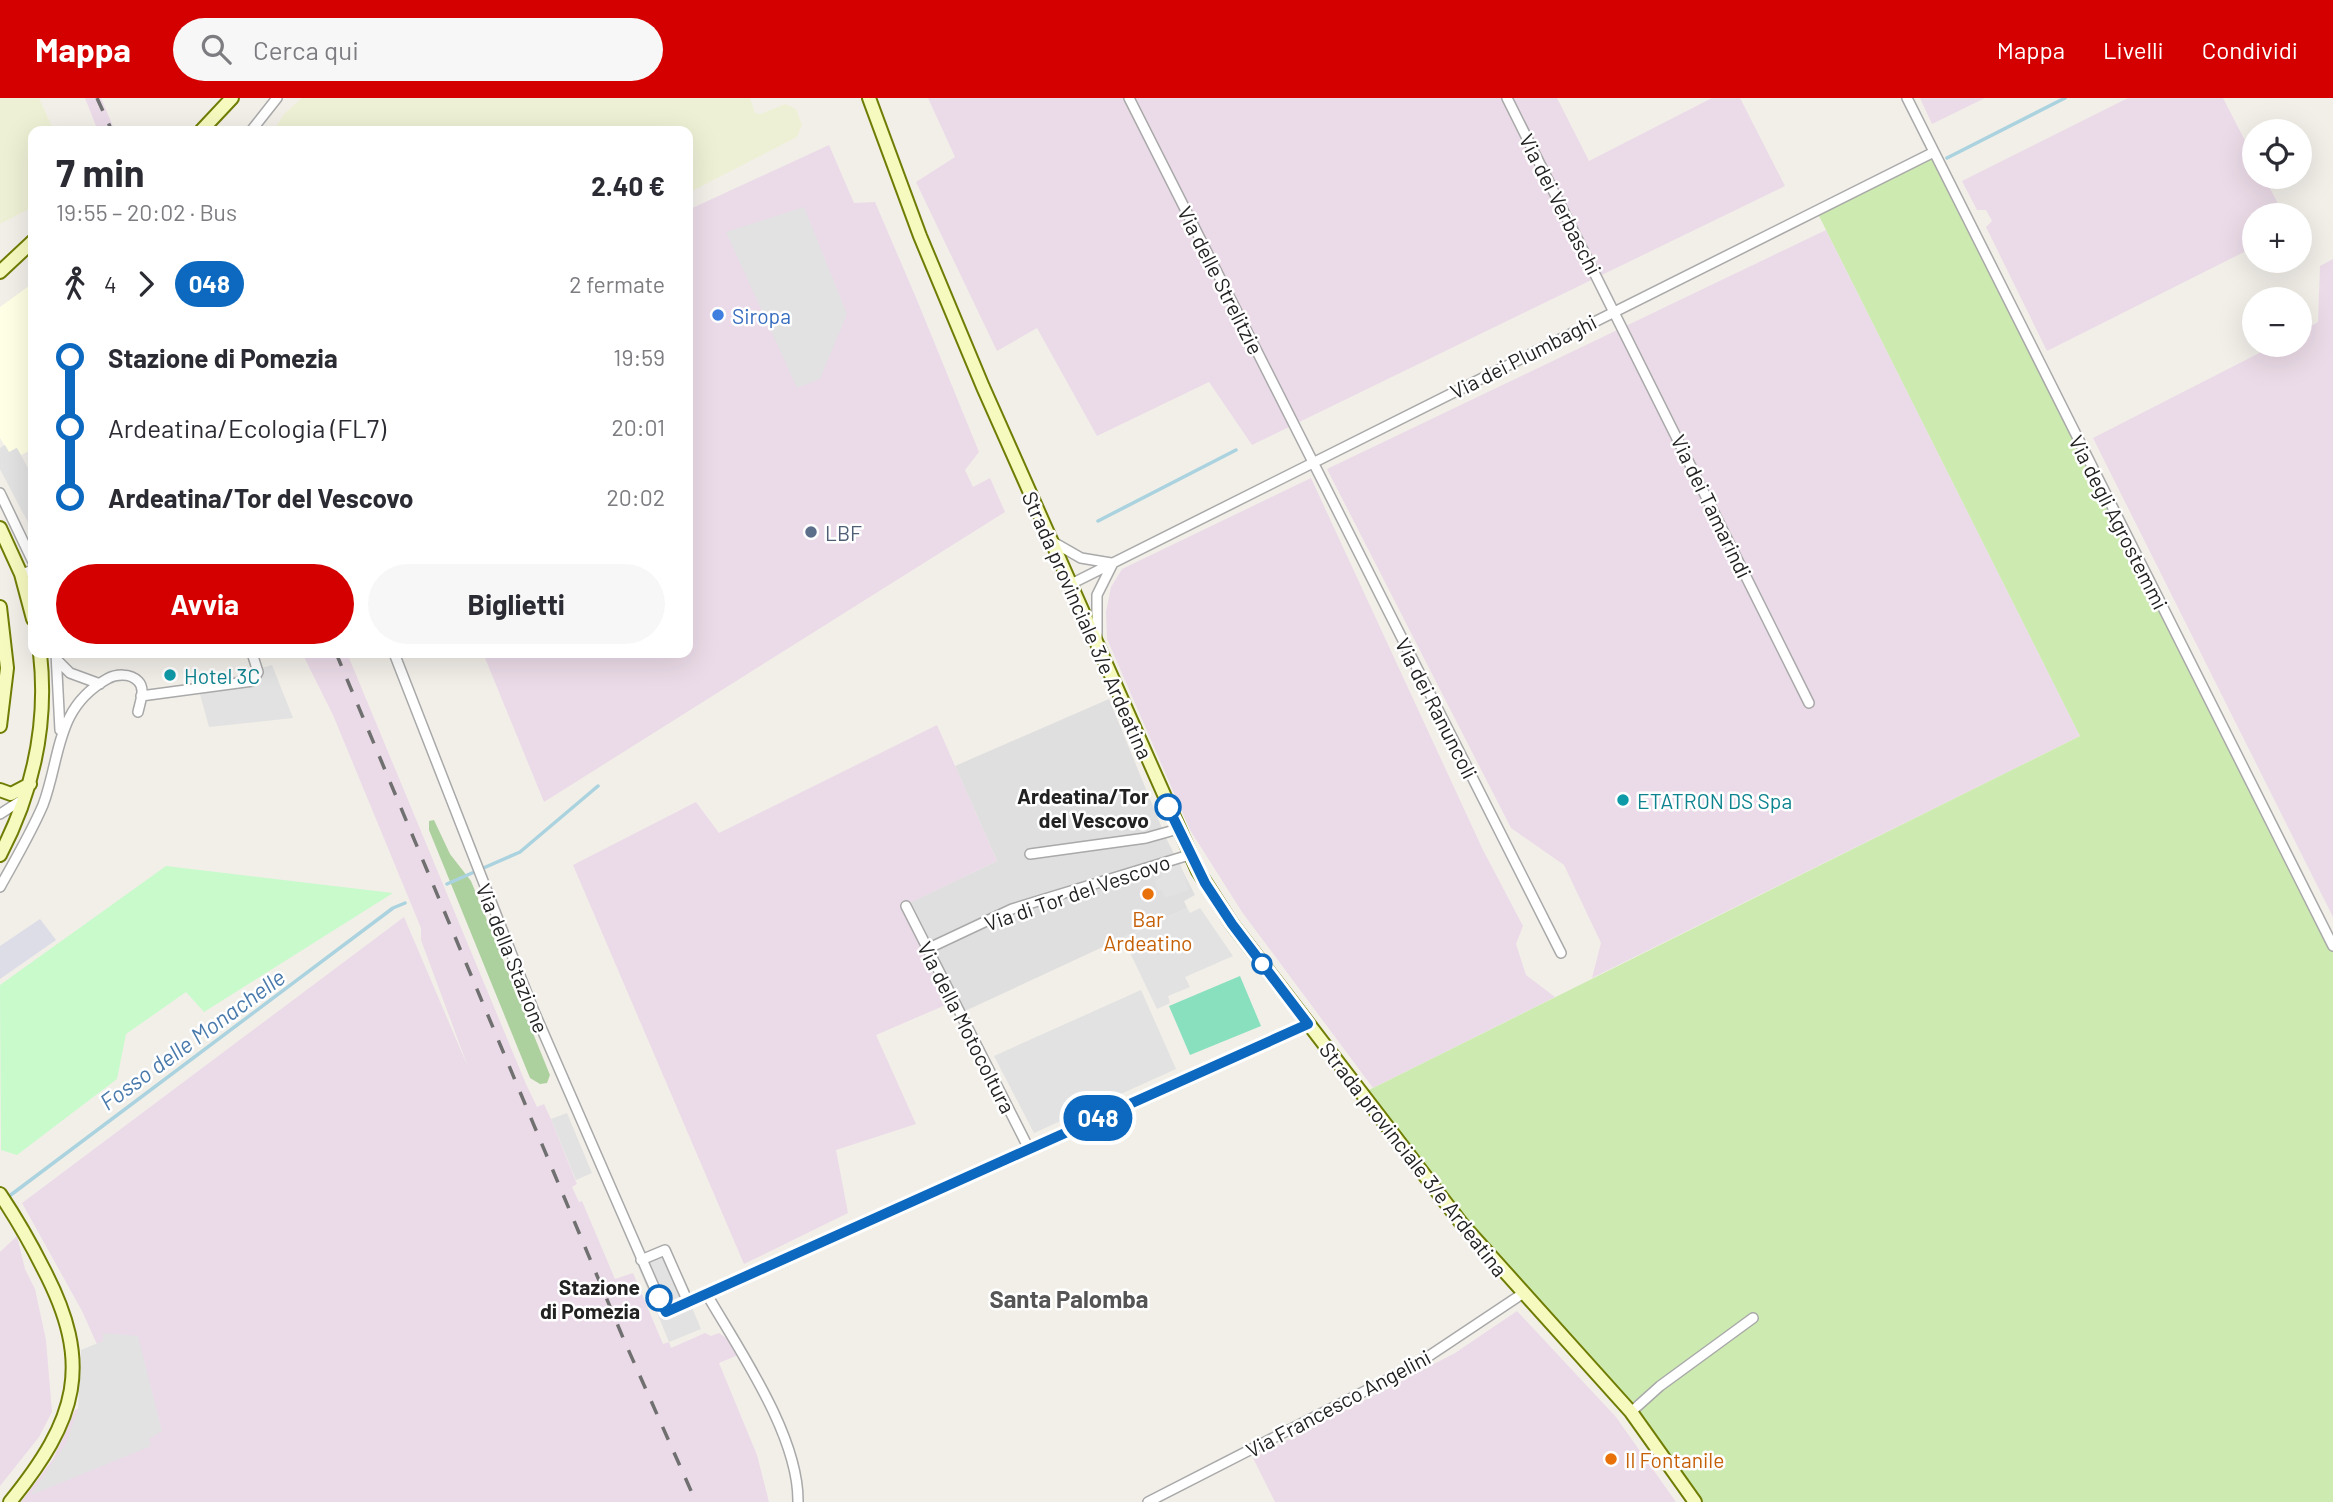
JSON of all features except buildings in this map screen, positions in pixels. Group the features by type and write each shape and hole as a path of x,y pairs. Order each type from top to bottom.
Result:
{"main road":[{"path":"207,126 232,98"},
{"name":"Strada provinciale 3/e Ardeatina","path":"869,98 920,236 1189,855 1232,924 1462,1224 1522,1294 1631,1412 1695,1502"},
{"path":"2,271 28,246"},
{"path":"2,271 28,256"},
{"path":"0,528 27,572"},
{"path":"0,607 7,668 0,726"},
{"path":"0,855 28,790 41,709 40,658"},
{"path":"0,790 11,794 28,790"},
{"path":"0,1194 15,1216 62,1304 71,1337 73,1368 70,1399 64,1415 29,1479 10,1502"}],"street":[{"path":"255,126 277,98"},
{"name":"Via delle Strelitzie","path":"1129,98 1313,462"},
{"name":"Via dei Verbaschi","path":"1507,98 1614,310"},
{"name":"Via degli Agrostemmi","path":"1907,98 2333,946"},
{"name":"Via dei Plumbaghi","path":"1071,584 1934,152"},
{"name":"Via dei Tamarindi","path":"1614,310 1809,703"},
{"name":"Via dei Ranuncoli","path":"1313,462 1561,953"},
{"path":"0,493 28,552"},
{"path":"1052,541 1081,558 1113,563 1097,595 1098,648"},
{"path":"56,658 59,739"},
{"path":"58,658 70,673 100,684"},
{"path":"141,696 253,681 258,673 253,658"},
{"name":"Via della Stazione","path":"396,658 538,1020 641,1260 666,1312 688,1302"},
{"path":"0,887 41,808 59,739 70,714 100,684 114,676 128,676 138,681 141,696 138,712"},
{"path":"41,709 60,709"},
{"path":"0,814 28,790"},
{"path":"1030,854 1146,838 1178,829"},
{"name":"Via di Tor del Vescovo","path":"927,948 1012,909 1189,855"},
{"name":"Via della Motocoltura","path":"906,906 1029,1149"},
{"path":"641,1260 664,1250 688,1302 1308,1024"},
{"path":"706,1293 761,1388 794,1461 798,1502"},
{"name":"Via Francesco Angelini","path":"1147,1502 1413,1366 1522,1294"},
{"path":"1631,1412 1660,1386 1753,1318"}],"shaded area":[{"path":"0,98 39,98 52,126 28,126 28,210 0,224"},
{"path":"85,98 101,98 113,126 96,126"},
{"path":"302,98 750,98 755,113 761,114 785,104 796,109 802,125 797,137 693,190 693,126 276,126 284,114"},
{"path":"928,98 1557,98 1589,161 1712,98 1740,98 1785,186 1252,445 1209,382 1097,436 1037,328 997,351 916,182 955,157"},
{"path":"1920,98 1985,98 1932,124"},
{"path":"2128,98 2223,98 2242,135 2242,189 2270,189 2278,203 2242,203 2242,253 2047,351 1986,227 1992,221 1986,210 1977,210 1962,181"},
{"path":"829,145 854,203 875,202 917,300 979,452 965,470 973,487 990,478 1005,512 544,802 485,658 693,658 693,208"},
{"path":"804,207 847,314 820,379 797,388 726,232"},
{"path":"1826,230 2080,736 1592,978 1601,943 1564,865 1511,828 1327,469"},
{"path":"2333,259 2333,917 2093,438 2252,357 2312,357 2312,325 2318,322 2320,266"},
{"path":"28,287 28,452 21,455 16,448 9,453 0,438 0,307"},
{"path":"5,445 9,452 17,448 28,468 28,522 0,469 0,448"},
{"path":"1311,478 1483,850 1523,926 1516,944 1526,975 1555,997 1373,1088 1242,912 1190,830 1107,639 1106,612 1111,587 1122,569"},
{"path":"304,658 349,658 526,1084 537,1107 544,1104 551,1119 577,1184 572,1187 579,1202 582,1201 615,1279 633,1273 663,1344 669,1342 671,1348 705,1333 711,1336 719,1333 729,1340 738,1355 719,1363 757,1455 769,1502 21,1502 53,1459 75,1410 117,1389 82,1311 22,1203 404,917 468,1067 421,940 421,928 333,715"},
{"path":"272,665 293,718 209,727 198,687"},
{"path":"1109,699 1166,838 1195,895 1184,901 1187,908 965,1011 911,902 997,861 955,766"},
{"path":"937,725 997,861 901,907 948,1004 876,1035 916,1124 836,1150 848,1213 744,1264 573,865 696,802 719,833"},
{"path":"1179,860 1189,890 1165,898 1162,890 1158,891 1154,880 1162,877 1159,868"},
{"path":"1187,908 1190,913 1200,908 1233,956 1185,977 1190,987 1168,996 1170,1003 1157,1009 1123,938"},
{"path":"40,919 56,940 0,979 0,946"},
{"path":"1141,990 1176,1069 1034,1133 994,1056"},
{"path":"567,1113 592,1173 576,1180 551,1119"},
{"path":"17,1236 25,1269 35,1289 46,1340 52,1412 39,1437 0,1486 0,1252"},
{"path":"666,1246 701,1329 669,1342 635,1259"},
{"path":"1517,1311 1616,1417 1676,1502 1275,1502 1253,1458 1455,1353"},
{"path":"103,1333 138,1336 162,1431 149,1439 151,1446 31,1495 66,1443 78,1410 81,1350 103,1341"}],"green space":[{"path":"1934,152 2333,946 2333,1502 1695,1502 1665,1459 1522,1294 1361,1094 2080,736 1816,210"},
{"path":"434,820 450,854 471,881 550,1075 547,1083 540,1084 530,1078 429,830 429,821"},
{"path":"166,866 393,893 204,1012 186,992 126,1034 117,1079 17,1155 1,1150 0,985"},
{"path":"1240,976 1261,1026 1190,1055 1169,1006"}],"waterway":[{"name":"Fosso delle Monachelle","path":"1947,158 2065,98"},
{"name":"Fosso delle Monachelle","path":"1098,521 1236,450"},
{"name":"Fosso delle Monachelle","path":"447,884 520,852 598,786"},
{"name":"Fosso delle Monachelle","path":"8,1197 393,908 405,903"}],"railway":[{"path":"97,98 110,126"},
{"path":"338,658 624,1340 696,1502"}],"bus line":[{"name":"048","path":"659,1298 666,1312 1308,1024 1232,924 1205,883 1189,855 1168,807"}],"place":[{"name":"Siropa","path":"718,315"},
{"name":"LBF","path":"811,532"},
{"name":"Hotel 3C","path":"170,675"},
{"name":"ETATRON DS Spa","path":"1623,800"},
{"name":"Ardeatina/Tor del Vescovo","path":"1168,807"},
{"name":"Bar Ardeatino","path":"1148,894"},
{"name":"Stazione di Pomezia","path":"659,1298"},
{"name":"Il Fontanile","path":"1611,1459"}],"district":[{"name":"Santa Palomba","path":"1069,1298"}]}
